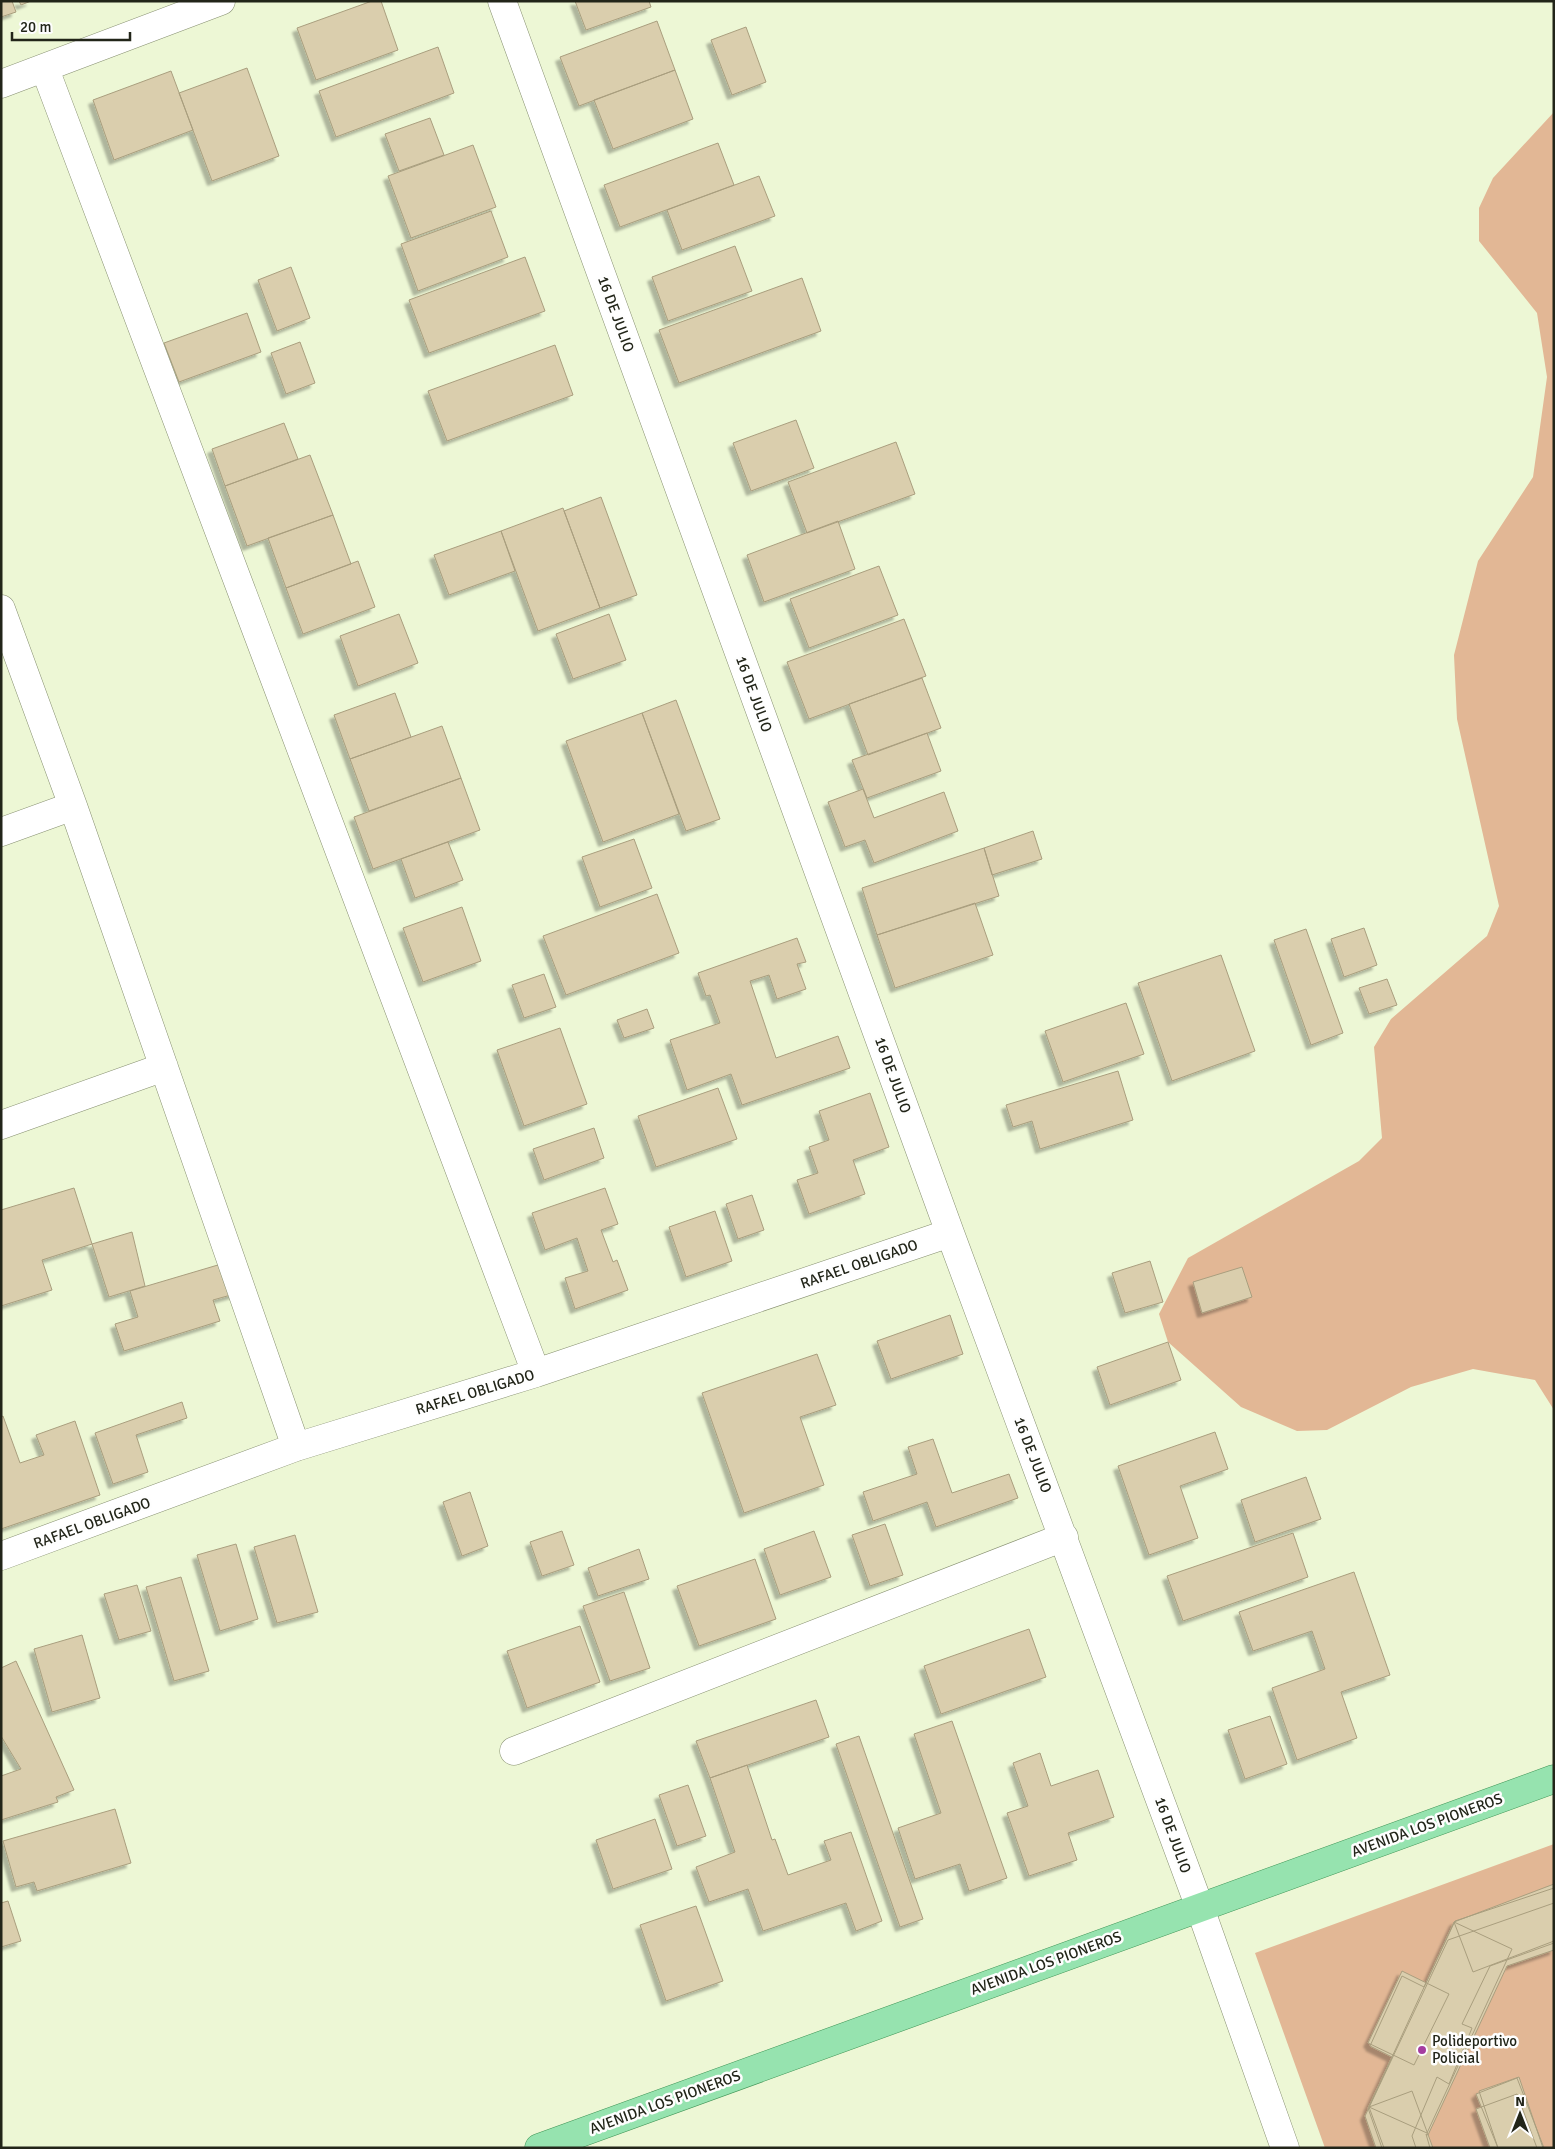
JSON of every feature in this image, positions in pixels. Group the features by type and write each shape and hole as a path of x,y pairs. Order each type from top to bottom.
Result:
{"main road":[{"name":"AVENIDA LOS PIONEROS","path":"539,2148 1554,1779"}],"street":[{"path":"1,84 222,1"},
{"name":"16 DE JULIO","path":"502,1 950,1233 1200,1908 1285,2148"},
{"path":"45,69 536,1373"},
{"path":"1,609 73,806 296,1447"},
{"path":"1,832 73,806"},
{"path":"1,1124 164,1067"},
{"name":"RAFAEL OBLIGADO","path":"1,1556 296,1447 536,1373 950,1233"},
{"path":"514,1751 1064,1537"}],"shaded area":[{"path":"1554,112 1554,1410 1535,1380 1473,1369 1411,1387 1327,1430 1297,1431 1241,1407 1168,1342 1159,1314 1188,1258 1359,1161 1382,1138 1374,1047 1391,1019 1487,936 1499,906 1457,719 1454,655 1478,561 1533,477 1547,377 1537,313 1479,241 1479,208 1493,178"},
{"name":"Polideportivo Policial","path":"1554,1844 1554,2148 1325,2148 1255,1953"}],"building":[{"path":"1,1 12,1 16,12 1,17"},
{"path":"19,1 31,1 21,5"},
{"path":"372,1 381,1 398,50 316,80 297,28"},
{"path":"575,1 649,1 651,7 586,30"},
{"path":"657,21 675,70 579,106 560,57"},
{"path":"746,27 766,82 732,95 711,40"},
{"path":"438,47 454,93 336,137 319,91"},
{"path":"247,68 279,156 212,181 179,93"},
{"path":"675,70 693,119 613,149 594,100"},
{"path":"171,71 193,130 114,160 93,100"},
{"path":"430,118 444,155 399,171 385,134"},
{"path":"718,143 734,185 620,227 604,185"},
{"path":"473,145 496,207 411,238 388,176"},
{"path":"759,176 775,216 682,250 667,210"},
{"path":"491,211 508,257 418,291 401,244"},
{"path":"735,246 752,291 668,321 652,277"},
{"path":"525,257 545,311 429,353 409,300"},
{"path":"291,267 310,318 277,331 258,280"},
{"path":"802,278 821,331 679,383 659,330"},
{"path":"247,313 261,352 179,382 164,343"},
{"path":"300,342 315,383 286,394 271,353"},
{"path":"555,345 573,395 447,441 428,391"},
{"path":"796,420 814,468 751,491 733,443"},
{"path":"284,423 298,459 225,486 212,449"},
{"path":"896,442 915,494 807,533 788,482"},
{"path":"310,455 333,515 247,546 225,486"},
{"path":"601,497 637,595 600,608 564,511"},
{"path":"563,508 600,608 538,631 501,531"},
{"path":"333,515 351,564 286,588 268,538"},
{"path":"838,521 855,569 764,602 747,555"},
{"path":"501,531 515,571 449,595 434,555"},
{"path":"358,561 375,607 303,634 286,588"},
{"path":"879,566 898,615 809,648 790,599"},
{"path":"399,614 418,663 358,686 340,636"},
{"path":"609,614 626,660 573,679 556,634"},
{"path":"904,619 926,676 809,719 787,662"},
{"path":"922,678 941,728 868,755 849,704"},
{"path":"395,693 411,737 350,759 334,715"},
{"path":"676,700 720,819 686,831 642,713"},
{"path":"642,713 679,814 603,842 566,741"},
{"path":"442,726 461,778 369,811 350,759"},
{"path":"927,733 941,771 867,798 852,760"},
{"path":"461,778 480,830 373,869 354,817"},
{"path":"863,789 874,818 944,792 958,831 874,863 865,840 845,847 828,802"},
{"path":"1033,831 1042,859 992,875 984,848"},
{"path":"634,839 652,888 600,907 582,857"},
{"path":"448,842 463,880 415,898 401,859"},
{"path":"984,848 999,896 877,935 862,888"},
{"path":"657,894 679,953 566,995 543,936"},
{"path":"975,903 993,955 895,988 877,935"},
{"path":"462,907 481,961 423,982 403,928"},
{"path":"1364,928 1377,965 1344,977 1331,939"},
{"path":"1306,929 1343,1033 1311,1045 1274,940"},
{"path":"797,938 806,962 797,964 806,989 777,999 769,975 750,981 776,1058 838,1036 850,1068 742,1105 731,1074 687,1090 670,1040 720,1023 710,995 706,996 698,973"},
{"path":"1221,955 1255,1051 1172,1081 1138,983"},
{"path":"544,974 556,1007 524,1018 512,985"},
{"path":"1387,979 1397,1005 1369,1014 1359,988"},
{"path":"1126,1003 1144,1054 1063,1082 1045,1031"},
{"path":"647,1009 654,1028 624,1038 617,1020"},
{"path":"560,1028 587,1104 524,1126 497,1050"},
{"path":"1118,1071 1133,1120 1040,1149 1032,1121 1013,1127 1006,1105"},
{"path":"718,1088 737,1139 656,1167 638,1116"},
{"path":"870,1093 889,1147 853,1160 865,1194 809,1214 797,1180 818,1173 809,1147 829,1140 819,1111"},
{"path":"594,1128 604,1158 544,1180 533,1149"},
{"path":"74,1188 92,1244 42,1260 52,1290 1,1306 1,1210"},
{"path":"605,1188 618,1224 601,1230 613,1262 617,1260 628,1290 575,1309 565,1278 588,1271 577,1238 545,1250 532,1213"},
{"path":"752,1195 764,1230 738,1239 726,1204"},
{"path":"715,1211 732,1261 686,1277 669,1227"},
{"path":"132,1232 145,1286 109,1297 92,1244"},
{"path":"1150,1261 1163,1302 1125,1313 1112,1273"},
{"path":"228,1262 238,1293 213,1300 220,1321 124,1351 115,1324 138,1317 130,1291"},
{"path":"1242,1267 1252,1297 1202,1313 1193,1282"},
{"path":"950,1315 963,1354 891,1379 877,1341"},
{"path":"1168,1342 1181,1380 1110,1405 1097,1367"},
{"path":"817,1354 836,1405 800,1417 824,1485 744,1513 702,1393"},
{"path":"182,1402 187,1418 136,1435 148,1472 113,1484 95,1433"},
{"path":"3,1416 20,1463 44,1455 36,1435 75,1421 100,1495 1,1529 1,1417"},
{"path":"1215,1432 1228,1469 1180,1486 1198,1538 1149,1555 1118,1466"},
{"path":"933,1439 952,1493 1009,1474 1018,1498 936,1527 927,1502 873,1521 863,1492 917,1474 908,1447"},
{"path":"1306,1477 1321,1519 1255,1542 1241,1500"},
{"path":"470,1492 488,1546 462,1556 443,1502"},
{"path":"885,1524 903,1575 870,1586 852,1535"},
{"path":"562,1531 574,1565 542,1576 530,1542"},
{"path":"814,1531 831,1577 780,1595 764,1549"},
{"path":"1293,1533 1308,1577 1183,1621 1167,1576"},
{"path":"295,1535 318,1612 277,1623 254,1547"},
{"path":"236,1544 258,1619 220,1631 197,1555"},
{"path":"639,1549 649,1579 598,1596 588,1568"},
{"path":"755,1559 776,1619 699,1646 677,1586"},
{"path":"1354,1572 1390,1675 1341,1692 1357,1738 1297,1760 1272,1688 1325,1669 1312,1631 1253,1651 1239,1612"},
{"path":"181,1577 209,1671 174,1681 146,1587"},
{"path":"137,1585 151,1631 119,1640 104,1594"},
{"path":"624,1592 650,1668 610,1681 583,1606"},
{"path":"580,1626 600,1682 527,1708 507,1651"},
{"path":"1029,1629 1046,1677 941,1714 924,1666"},
{"path":"82,1635 100,1698 52,1712 34,1649"},
{"path":"16,1661 74,1790 56,1797 58,1802 1,1820 1,1776 21,1769 1,1736 1,1668"},
{"path":"816,1700 829,1737 710,1778 696,1741"},
{"path":"1270,1716 1287,1764 1245,1779 1228,1730"},
{"path":"952,1721 1007,1878 969,1891 960,1864 915,1879 898,1828 941,1813 914,1734"},
{"path":"859,1736 923,1919 900,1927 836,1744"},
{"path":"1040,1753 1051,1786 1098,1770 1114,1817 1068,1833 1077,1860 1029,1876 1007,1813 1028,1806 1013,1763"},
{"path":"747,1765 772,1840 775,1839 788,1875 831,1860 824,1841 851,1832 882,1921 856,1931 846,1903 763,1931 748,1889 709,1902 696,1867 735,1852 710,1778"},
{"path":"688,1785 706,1836 677,1846 659,1795"},
{"path":"115,1809 131,1863 37,1891 34,1882 16,1887 3,1841"},
{"path":"655,1819 672,1869 613,1889 596,1840"},
{"path":"1554,1884 1554,1941 1473,1972 1454,1922"},
{"path":"1554,1888 1554,1950 1507,1966 1428,2135 1426,2134 1430,2148 1382,2148 1368,2108 1392,2057 1370,2046 1402,1976 1424,1987 1455,1921"},
{"path":"8,1901 21,1941 1,1947 1,1903"},
{"path":"1554,1903 1554,1943 1490,1966 1462,2024 1472,2028 1449,2084 1437,2077 1412,2136 1416,2148 1376,2148 1365,2116 1448,1940"},
{"path":"696,1906 723,1981 666,2001 640,1925"},
{"path":"1454,1922 1512,1949 1427,2133 1369,2107"},
{"path":"1402,1971 1449,1994 1414,2065 1368,2043"},
{"path":"1519,2077 1543,2148 1498,2148 1479,2091"},
{"path":"1517,2078 1544,2148 1498,2148 1476,2094"},
{"path":"1412,2091 1433,2148 1384,2148 1369,2107"},
{"path":"1517,2094 1537,2148 1490,2148 1476,2109"}],"place":[{"name":"Polideportivo Policial","path":"1422,2050"}]}
